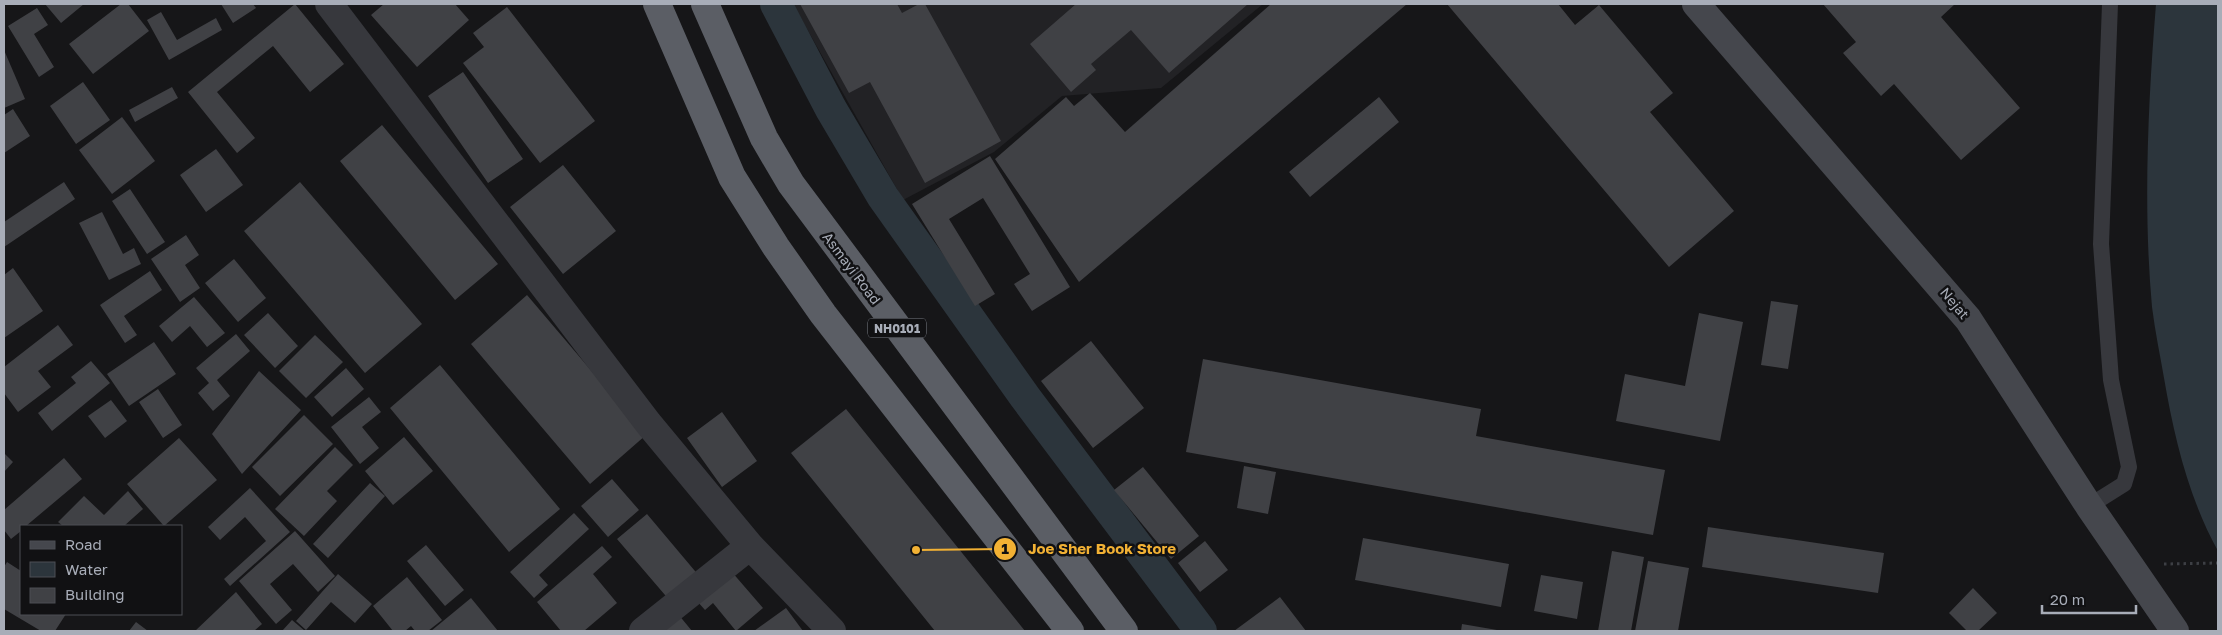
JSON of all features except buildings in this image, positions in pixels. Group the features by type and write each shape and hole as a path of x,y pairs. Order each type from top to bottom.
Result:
{"highway":[{"path":"658,4 732,177 776,247 824,314 1070,631"},
{"name":"Asmayi Road","path":"705,4 764,138 791,184 1124,631"}],"main road":[{"name":"Nejat","path":"1696,4 1968,319 2089,506 2176,631"}],"street":[{"path":"329,4 648,423 750,546 832,631"},
{"path":"643,631 750,546"}],"lane":[{"path":"2089,506 2124,484 2129,468 2111,380 2101,244 2110,4"}],"path":[{"path":"2137,575 2168,562 2218,563"}],"shaded area":[{"path":"793,4 1263,4 1161,88 1062,96 994,152 903,200"}],"water":[{"path":"2156,4 2218,4 2218,551 2191,489 2178,445 2152,307 2147,194"}],"waterway":[{"path":"776,4 831,109 883,197 1025,397 1201,631"}],"place":[{"name":"Joe Sher Book Store","path":"916,550"}]}
